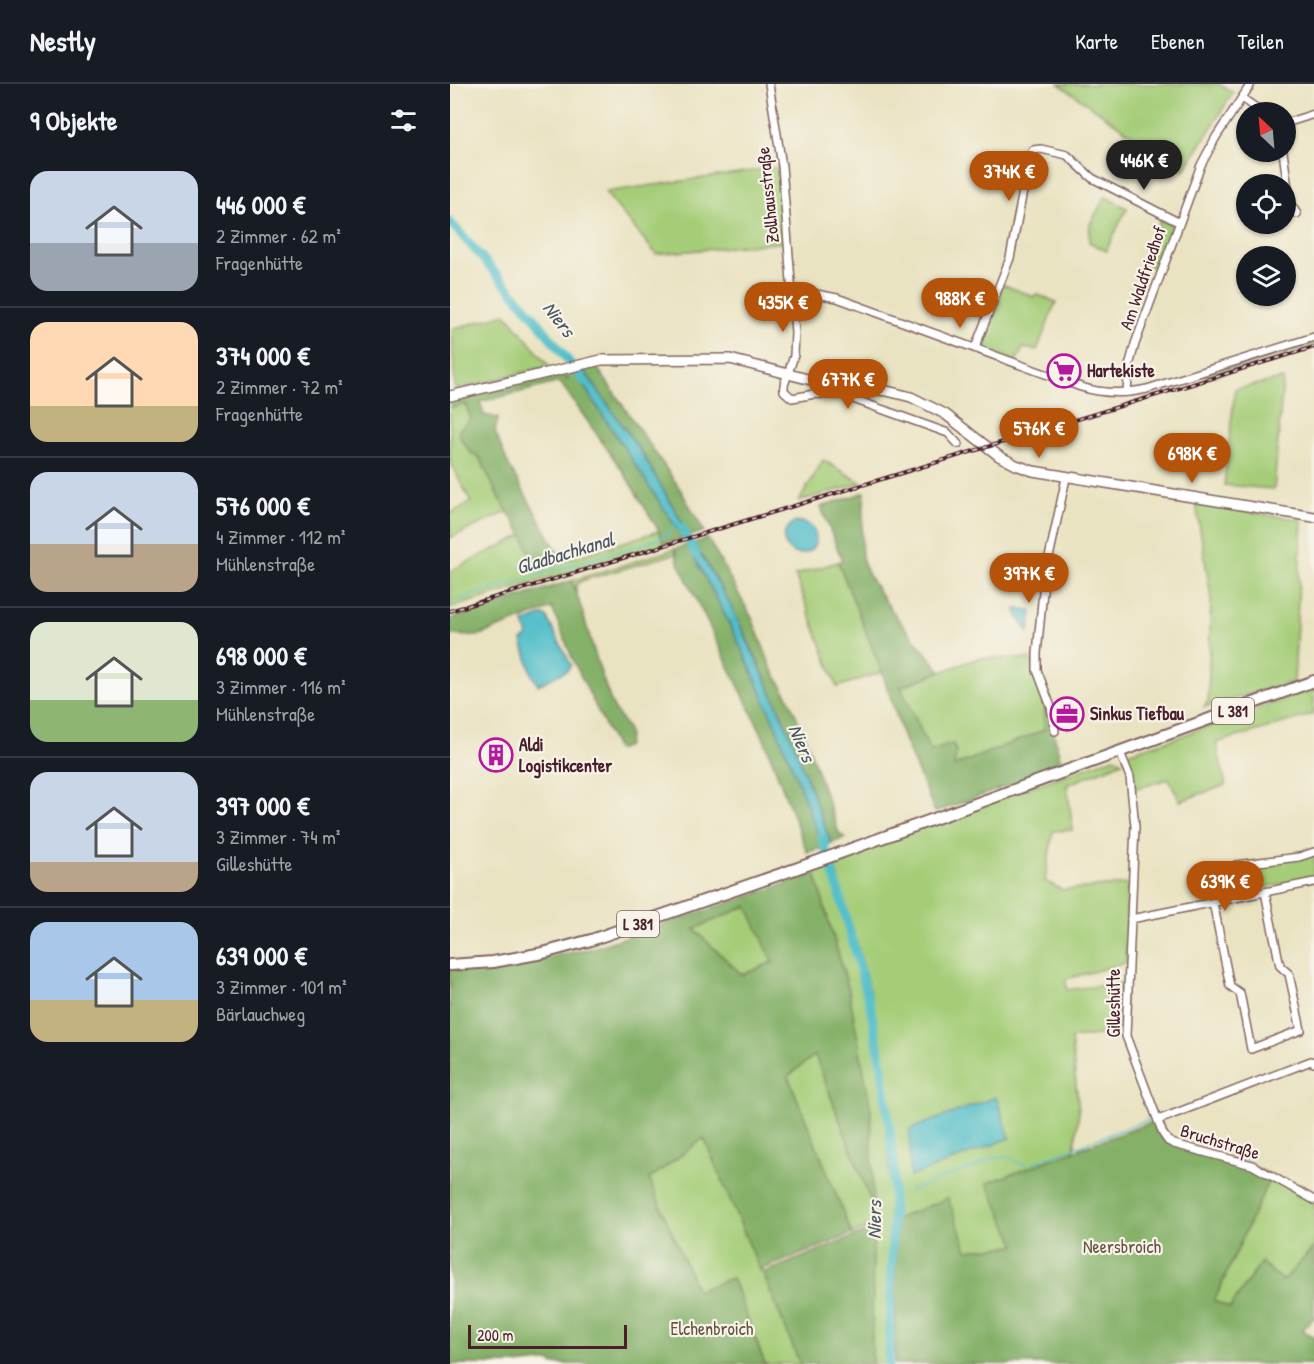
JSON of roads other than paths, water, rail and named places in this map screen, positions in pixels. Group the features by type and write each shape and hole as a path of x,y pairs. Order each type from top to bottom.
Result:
{"main road":[{"name":"L 381","path":"450,965 493,962 543,953 591,940 829,857 1314,681"}],"street":[{"name":"Zollhausstraße","path":"769,84 781,159 792,294 795,348 789,374"},
{"name":"Am Waldfriedhof","path":"1127,392 1132,354 1178,222 1203,159 1251,84"},
{"path":"1242,98 1248,102"},
{"path":"1296,120 1314,114"},
{"path":"975,348 1011,258 1031,152 1039,149 1065,154 1095,180 1178,222"},
{"path":"1284,162 1290,203 1297,214"},
{"path":"792,294 816,294 837,298 1081,387 1103,392 1127,392 1155,386 1314,337"},
{"path":"450,396 579,365 615,359 720,359 754,364 829,384 887,391 920,400 945,414 1004,459 1029,470 1066,478 1314,517"},
{"path":"789,374 784,388 791,398 815,393 849,397 948,433 958,444"},
{"path":"1054,731 1051,706 1037,670 1037,653 1044,581 1066,478"},
{"name":"Gilleshütte","path":"1120,752 1130,777 1135,822 1126,1036 1158,1120"},
{"path":"1242,896 1236,865 1314,852"},
{"path":"1131,919 1314,882"},
{"path":"1213,902 1230,986 1240,993 1251,1048 1301,1030 1289,974 1280,966 1265,892"},
{"path":"1158,1120 1311,1061 1314,1063"},
{"name":"Bruchstraße","path":"1158,1120 1165,1137 1170,1142 1251,1166 1314,1200"}],"water":[{"path":"583,369 643,455 690,536 683,538 574,371"},
{"path":"800,522 811,527 816,538 811,549 800,554 789,549 784,538 789,527"},
{"path":"694,543 729,602 792,739 831,843 823,848 794,770 745,656 687,545"},
{"path":"1016,609 1032,612 1029,632 1018,617"},
{"path":"543,615 546,616 571,665 568,670 538,685 532,675 522,641 528,636 524,623"},
{"path":"996,1097 1010,1138 910,1177 910,1129"}],"waterway":[{"name":"Niers","path":"450,222 531,313 584,381"},
{"name":"Gladbachkanal","path":"450,602 658,539 670,532 674,525"},
{"name":"Niers","path":"681,527 696,554"},
{"name":"Niers","path":"822,838 870,1006 882,1066 894,1166 889,1364"},
{"path":"1033,1163 1153,1118"},
{"path":"910,1190 973,1168 992,1158 1009,1157 1018,1163 1027,1165"},
{"path":"1240,1158 1249,1161"}],"railway":[{"path":"450,611 1314,347"}],"place":[{"name":"Hartekiste","path":"1064,371"},
{"name":"Sinkus Tiefbau","path":"1067,714"},
{"name":"Aldi Logistikcenter","path":"496,755"}],"park label":[{"name":"Neersbroich","path":"1122,1247"},
{"name":"Elchenbroich","path":"712,1329"}]}
